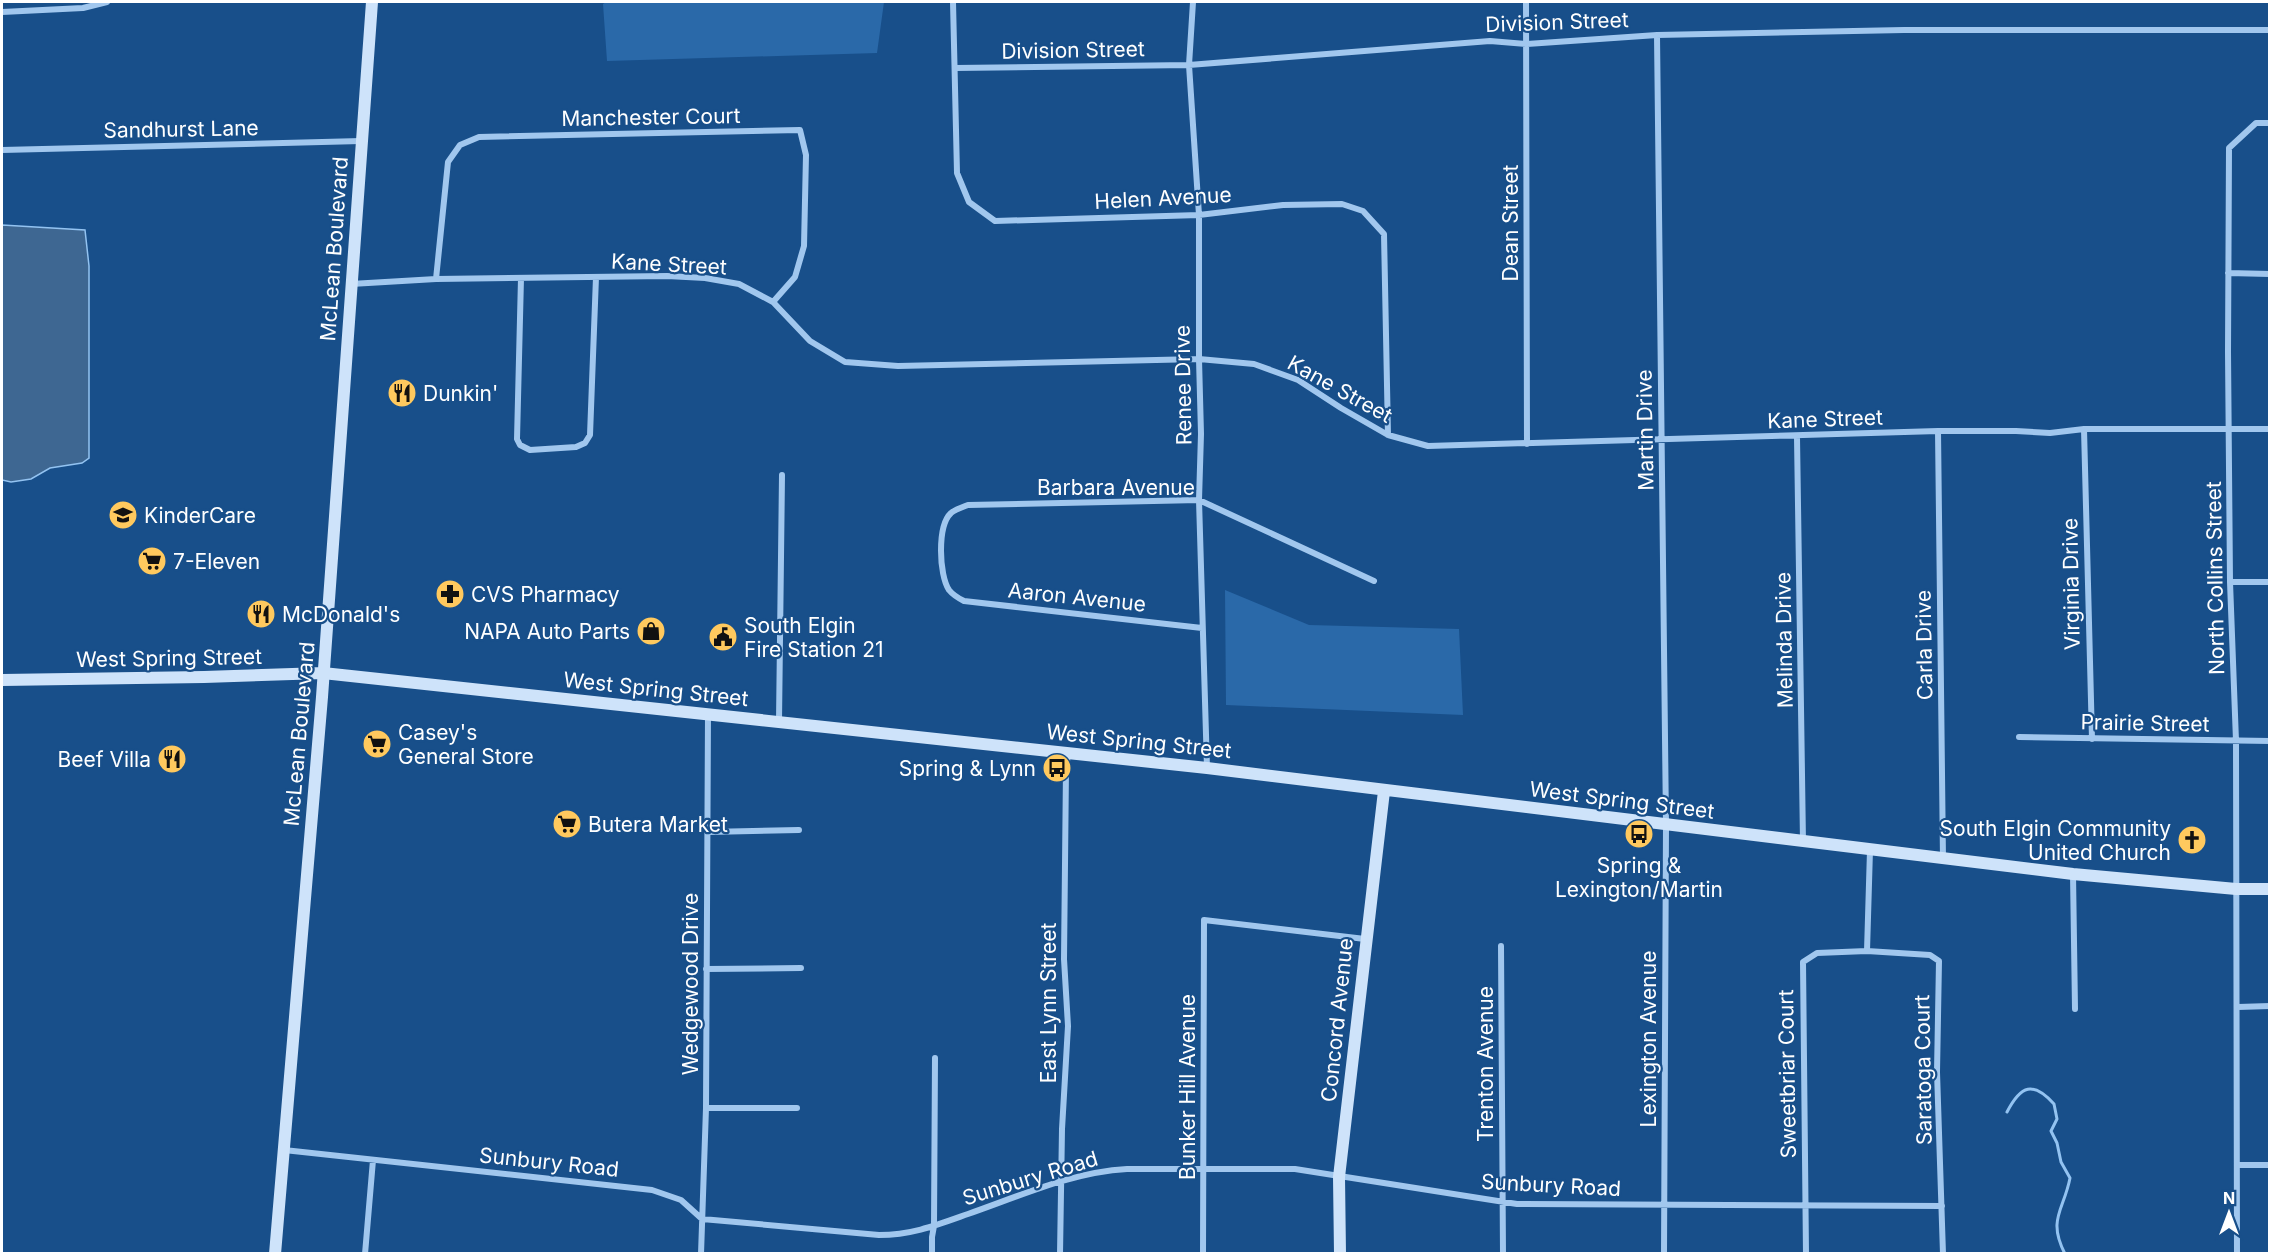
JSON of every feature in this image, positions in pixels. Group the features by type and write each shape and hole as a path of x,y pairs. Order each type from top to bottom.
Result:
{"main road":[{"name":"McLean Boulevard","path":"274,1254 323,673 372,2"},
{"name":"West Spring Street","path":"2,680 323,673 1207,768 1803,843 2073,874 2236,889 2270,889"},
{"name":"Concord Avenue","path":"1340,1254 1339,1177 1384,791"}],"street":[{"path":"2,12 83,8 107,2"},
{"path":"953,2 955,68"},
{"name":"Renee Drive","path":"1193,2 1189,65 1199,215 1199,358 1202,434 1199,500 1207,768"},
{"name":"Dean Street","path":"1526,2 1527,444"},
{"name":"Division Street","path":"955,68 1189,65 1490,41 1527,44 1657,34 1904,30 2270,30"},
{"name":"Martin Drive","path":"1657,34 1666,825"},
{"name":"Helen Avenue","path":"955,68 957,173 969,202 995,221 1199,215 1283,205 1342,204 1363,211 1384,234 1388,435"},
{"name":"North Collins Street","path":"2237,1254 2238,1007 2236,741 2230,582 2229,148 2256,123 2270,123"},
{"name":"Manchester Court","path":"436,279 448,162 460,145 469,141 479,137 800,130 806,155 804,246 795,277 773,302"},
{"name":"Sandhurst Lane","path":"2,150 361,141"},
{"path":"2228,273 2270,274"},
{"path":"521,278 517,439 520,445 530,450 576,447 585,443 590,435 596,277"},
{"name":"Kane Street","path":"350,284 436,279 705,278 739,284 773,302 810,341 845,362 898,366 1199,358 1254,364 1298,380 1388,435 1428,446 1797,437 1938,431 2016,430 2050,433 2084,429 2270,429"},
{"name":"Virginia Drive","path":"2084,429 2092,739"},
{"name":"Carla Drive","path":"1938,431 1943,859"},
{"name":"Melinda Drive","path":"1797,437 1803,843"},
{"path":"779,722 782,475"},
{"name":"Barbara Avenue","path":"950,592 942,574 942,530 951,513 959,508 976,504 1199,500 1374,581"},
{"path":"2230,582 2270,582"},
{"name":"Aaron Avenue","path":"950,592 964,601 1202,628"},
{"name":"Wedgewood Drive","path":"701,1254 706,1108 708,715"},
{"name":"Prairie Street","path":"2019,737 2270,741"},
{"name":"East Lynn Street","path":"1060,1254 1068,1026 1064,958 1066,769 1069,753"},
{"name":"Lexington Avenue","path":"1664,1254 1666,825"},
{"path":"708,832 800,830"},
{"path":"1867,951 1870,850"},
{"path":"2073,874 2075,1009"},
{"name":"Bunker Hill Avenue","path":"1203,1254 1204,920 1365,939"},
{"name":"Trenton Avenue","path":"1501,946 1503,1254"},
{"name":"Sweetbriar Court","path":"1806,1254 1803,962 1817,953 1867,951"},
{"name":"Saratoga Court","path":"1867,951 1930,954 1939,962 1937,1072 1943,1254"},
{"path":"706,969 801,968"},
{"path":"2238,1007 2270,1006"},
{"path":"932,1254 935,1058"},
{"path":"706,1108 796,1108"},
{"name":"Sunbury Road","path":"283,1150 652,1190 681,1200 702,1219 879,1235 902,1235 934,1226 1061,1182 1104,1171 1295,1169 1503,1202 1664,1206 1942,1206"},
{"path":"365,1254 373,1160"},
{"path":"2238,1165 2270,1165"}],"shaded area":[{"path":"606,2 884,2 877,53 607,61 603,4"},
{"path":"2,225 85,230 89,266 89,458 82,463 50,468 31,479 11,482 2,480"},
{"path":"1225,590 1309,625 1459,629 1463,715 1226,705"}],"waterway":[{"path":"2007,1112 2017,1096 2028,1089 2040,1092 2054,1104 2057,1119 2051,1131 2057,1143 2061,1162 2070,1178 2057,1223 2057,1232 2065,1254"}],"place":[{"name":"Dunkin'","path":"402,393"},
{"name":"KinderCare","path":"123,515"},
{"name":"7-Eleven","path":"152,561"},
{"name":"CVS Pharmacy","path":"450,594"},
{"name":"McDonald's","path":"261,614"},
{"name":"NAPA Auto Parts","path":"651,631"},
{"name":"South Elgin Fire Station 21","path":"723,637"},
{"name":"Casey's General Store","path":"377,744"},
{"name":"Beef Villa","path":"172,759"},
{"name":"Spring & Lynn","path":"1057,768"},
{"name":"Butera Market","path":"567,824"},
{"name":"Spring & Lexington/Martin","path":"1639,834"},
{"name":"South Elgin Community United Church","path":"2192,840"}]}
